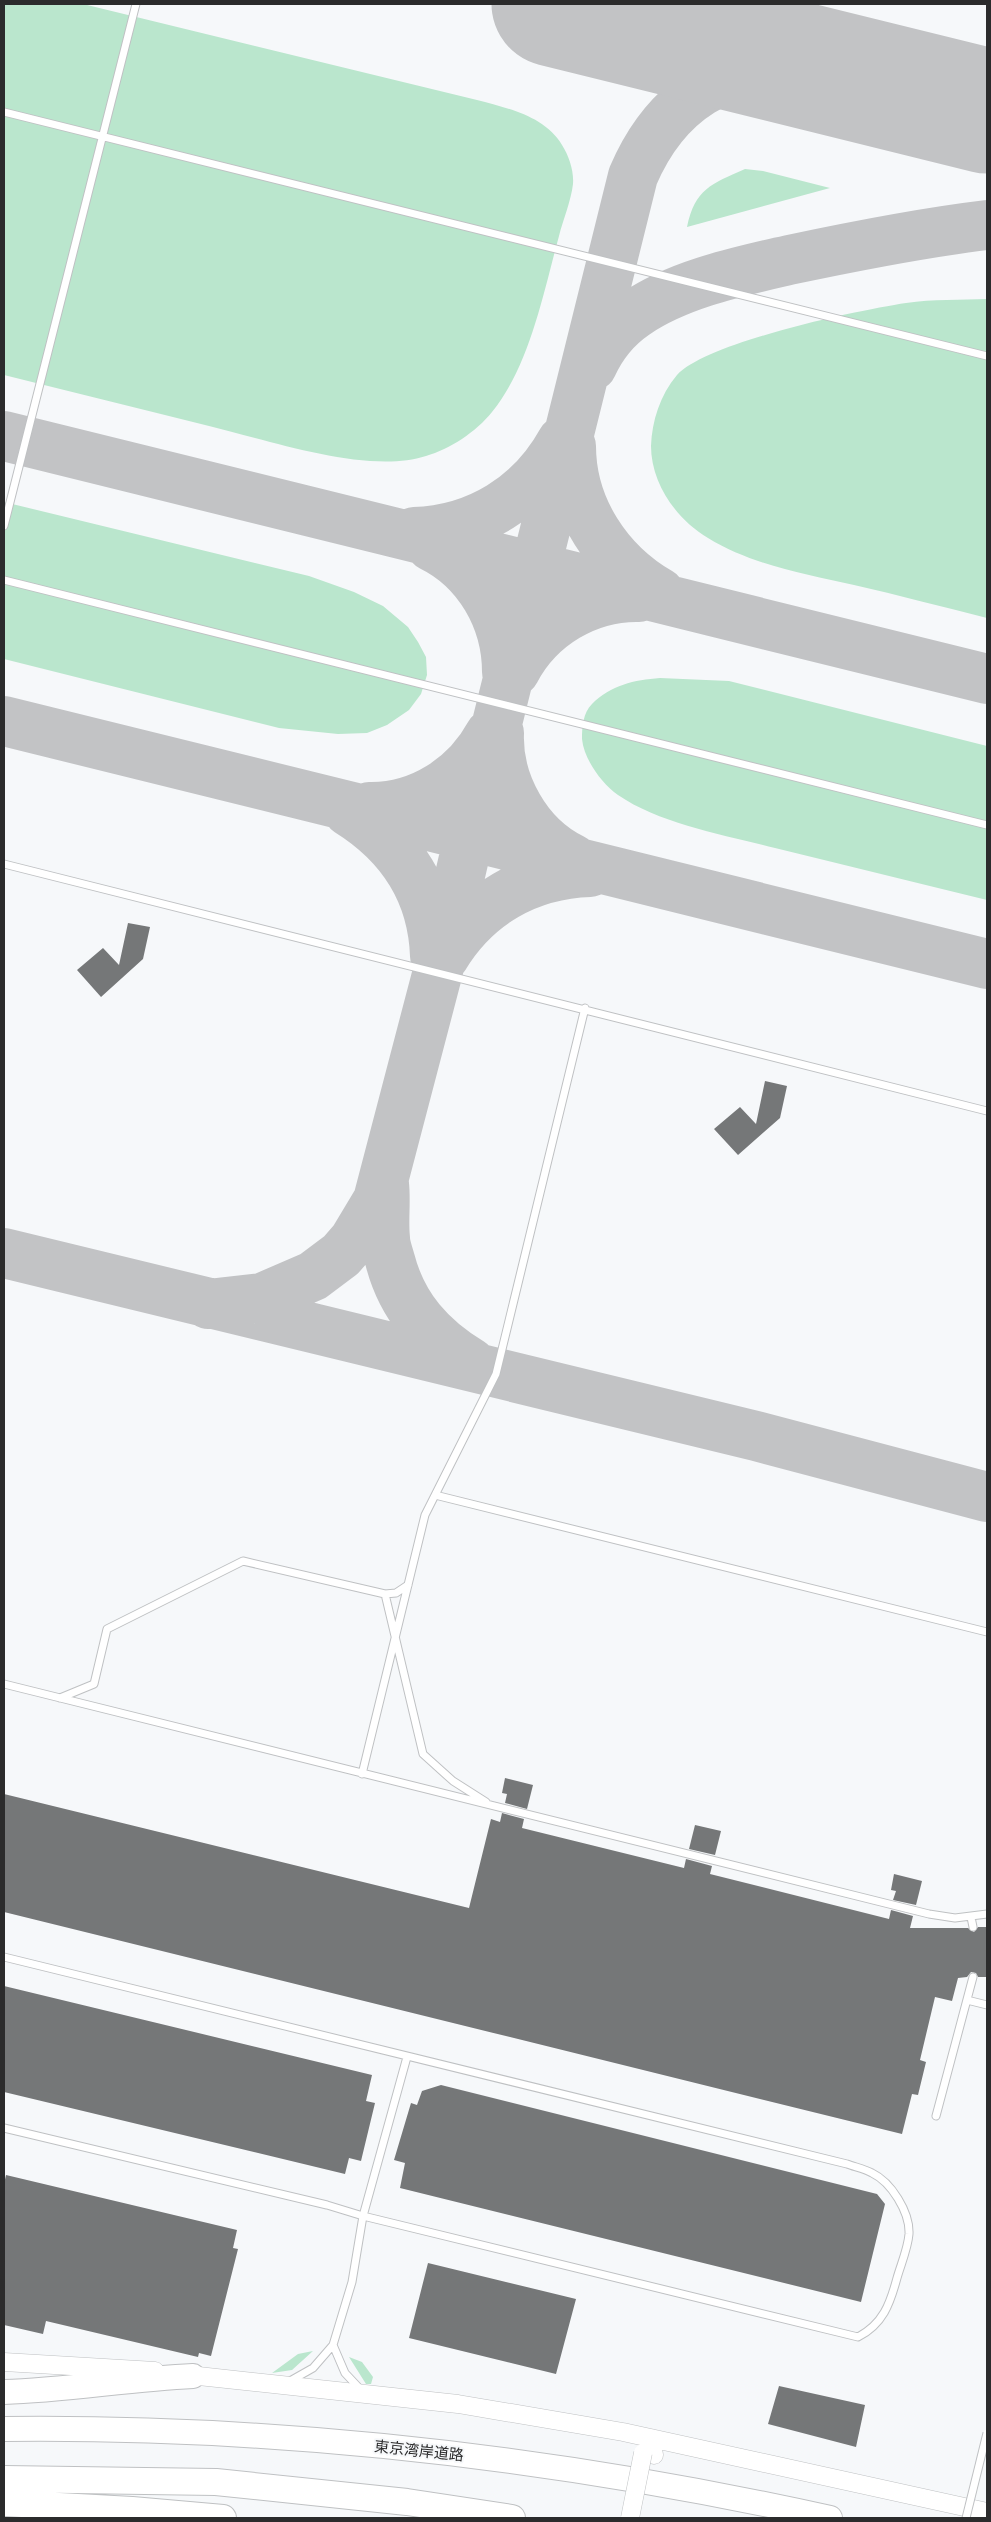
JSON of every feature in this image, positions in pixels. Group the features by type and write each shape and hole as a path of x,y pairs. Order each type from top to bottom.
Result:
{"highway":[{"path":"4,2392 42,2391 107,2382 193,2376"},
{"name":"東京湾岸道路","path":"4,2429 116,2429 199,2432 274,2436 440,2452 616,2478 830,2518"},
{"path":"4,2479 216,2482 407,2502 512,2518"},
{"path":"4,2503 132,2510 223,2518"}],"street":[{"path":"4,2362 144,2370 276,2386 458,2404 649,2449 987,2512"},
{"path":"630,2518 649,2449"},
{"path":"642,2518 649,2449"}],"lane":[{"path":"4,526 136,4"},
{"path":"4,112 987,356"},
{"path":"4,580 987,825"},
{"path":"4,864 585,1008 987,1111"},
{"path":"362,1774 424,1516 496,1374 585,1008"},
{"path":"435,1495 987,1632"},
{"path":"60,1698 94,1684 107,1629 243,1561 384,1594 396,1593 408,1585"},
{"path":"384,1594 423,1754 453,1781 492,1806"},
{"path":"4,1684 929,1914 955,1918 987,1914"},
{"path":"971,1917 973,1927"},
{"path":"4,1957 847,2164 872,2173 889,2185 905,2214 909,2233 890,2304 881,2320 870,2331 858,2337 363,2216 317,2202 4,2128"},
{"path":"936,2116 973,1977"},
{"path":"967,2000 987,2005"},
{"path":"276,2386 304,2375 322,2360 333,2345 352,2282 363,2216 407,2057"},
{"path":"333,2345 350,2381 370,2396"},
{"path":"966,2518 987,2434"}],"green space":[{"path":"4,4 83,4 489,103 513,110 536,120 546,127 555,135 569,159 573,174 572,190 541,305 526,351 505,393 492,412 470,433 453,444 426,456 402,461 347,459 288,447 4,375"},
{"path":"745,169 763,171 830,188 687,227 695,204 706,189"},
{"path":"987,299 987,618 779,568 742,555 696,530 668,499 655,473 652,460 653,427 658,409 671,383 677,375 694,363 719,351 750,340 821,320 916,302"},
{"path":"4,502 309,576 354,592 383,606 408,627 418,642 426,657 427,675 421,694 409,710 387,725 367,733 338,734 279,728 4,659"},
{"path":"660,678 729,681 987,746 987,900 694,828 653,814 618,795 605,784 594,770 583,747 582,739 585,716 592,704 607,692 632,682"},
{"path":"313,2351 292,2370 272,2373 298,2354"},
{"path":"349,2357 362,2362 373,2377 371,2384 366,2384"}],"building":[{"path":"128,923 150,927 143,959 101,997 77,970 103,948 119,965"},
{"path":"765,1081 787,1086 780,1118 738,1155 714,1129 740,1107 756,1124"},
{"path":"505,1778 533,1785 527,1809 505,1803 507,1794 502,1793"},
{"path":"4,1794 469,1908 491,1819 500,1822 502,1813 524,1819 522,1828 684,1868 686,1859 712,1866 710,1874 889,1919 891,1910 913,1916 910,1928 968,1928 974,1932 978,1927 987,1927 987,1977 978,1977 976,1973 971,1972 967,1977 958,1978 952,2001 935,1997 920,2060 926,2062 918,2095 912,2094 902,2134 4,1912"},
{"path":"695,1825 721,1831 715,1855 689,1849"},
{"path":"894,1874 922,1881 916,1905 893,1900 896,1891 891,1890"},
{"path":"4,1986 372,2075 366,2101 375,2103 361,2161 349,2158 345,2174 4,2092"},
{"path":"441,2085 877,2194 885,2204 861,2302 400,2188 405,2163 394,2160 411,2103 417,2105 422,2091"},
{"path":"6,2175 237,2230 233,2248 238,2249 211,2356 199,2353 198,2357 46,2321 43,2334 4,2325 4,2184"},
{"path":"428,2263 576,2299 556,2374 409,2338"},
{"path":"779,2386 865,2405 856,2447 768,2424"}],"taxiway":[{"path":"208,1304 262,1298 313,1276 341,1255 354,1240 378,1200 438,971 469,836 633,176 662,126 701,91 724,80 750,72 778,67 808,66"},
{"path":"592,366 610,337 628,319 652,304 689,287 729,274 814,255 912,236 987,225"},
{"path":"4,436 987,679"},
{"path":"414,532 437,530 459,525 500,507 535,479 562,441"},
{"path":"571,446 573,469 578,491 585,512 596,532 624,566 641,581 660,593"},
{"path":"431,546 463,568 487,598 502,633 506,652 507,672"},
{"path":"515,671 537,640 567,616 601,602 639,597"},
{"path":"4,721 987,964"},
{"path":"499,733 503,771 509,789 518,806 529,823 542,837 573,859"},
{"path":"369,807 388,806 406,802 440,787 455,777 468,764 490,734"},
{"path":"348,811 384,839 411,872 421,891 428,911 433,933 435,956"},
{"path":"444,957 457,938 472,922 488,907 506,895 546,879 567,874 590,872"},
{"path":"384,1184 386,1243 395,1277 402,1293 410,1307 431,1332 471,1363"},
{"path":"4,1253 756,1436 987,1497"}],"runway":[{"path":"554,4 987,111"}]}
